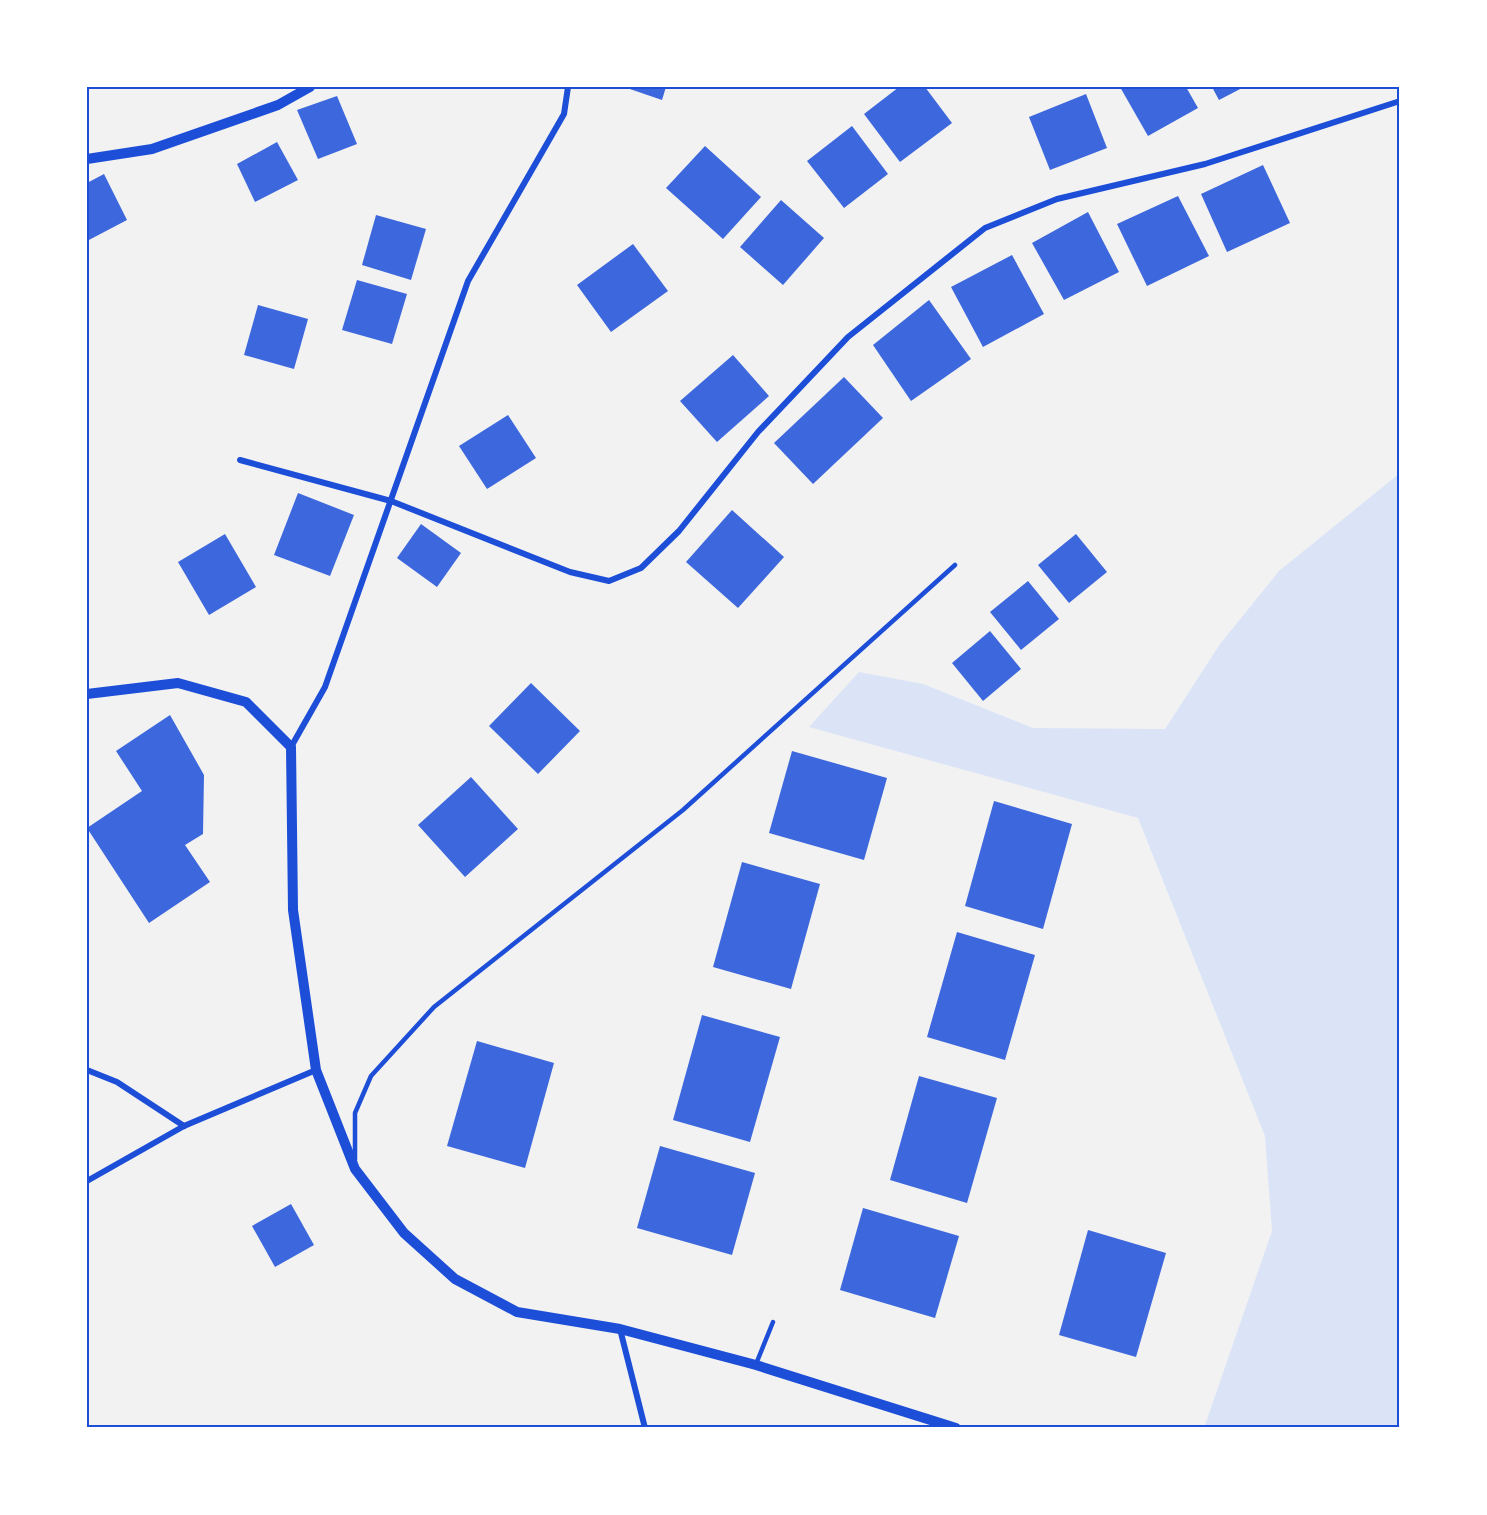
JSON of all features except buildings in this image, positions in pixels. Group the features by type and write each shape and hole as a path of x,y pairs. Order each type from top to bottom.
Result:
{"street":[{"path":"87,159 152,149 278,105 310,87"},
{"path":"568,87 564,114 468,281 325,687 291,747 293,910 316,1070 355,1169 404,1233 455,1279 517,1312 620,1329 756,1365 956,1428"},
{"path":"240,460 391,501 570,572 609,580 640,567 679,531 758,432 848,337 986,228 1057,199 1206,164 1400,101"},
{"path":"87,694 178,682 246,702 291,747"},
{"path":"87,1070 117,1082 184,1126"},
{"path":"87,1181 184,1126 316,1070"},
{"path":"620,1329 645,1428"}],"lane":[{"path":"355,1169 355,1113 371,1076 434,1007 683,810 955,565"},
{"path":"756,1365 773,1322"}],"shaded area":[{"path":"1400,473 1400,1428 1204,1428 1272,1231 1265,1136 1138,818 809,727 859,672 923,684 1033,728 1165,729 1220,644 1279,571"}]}
